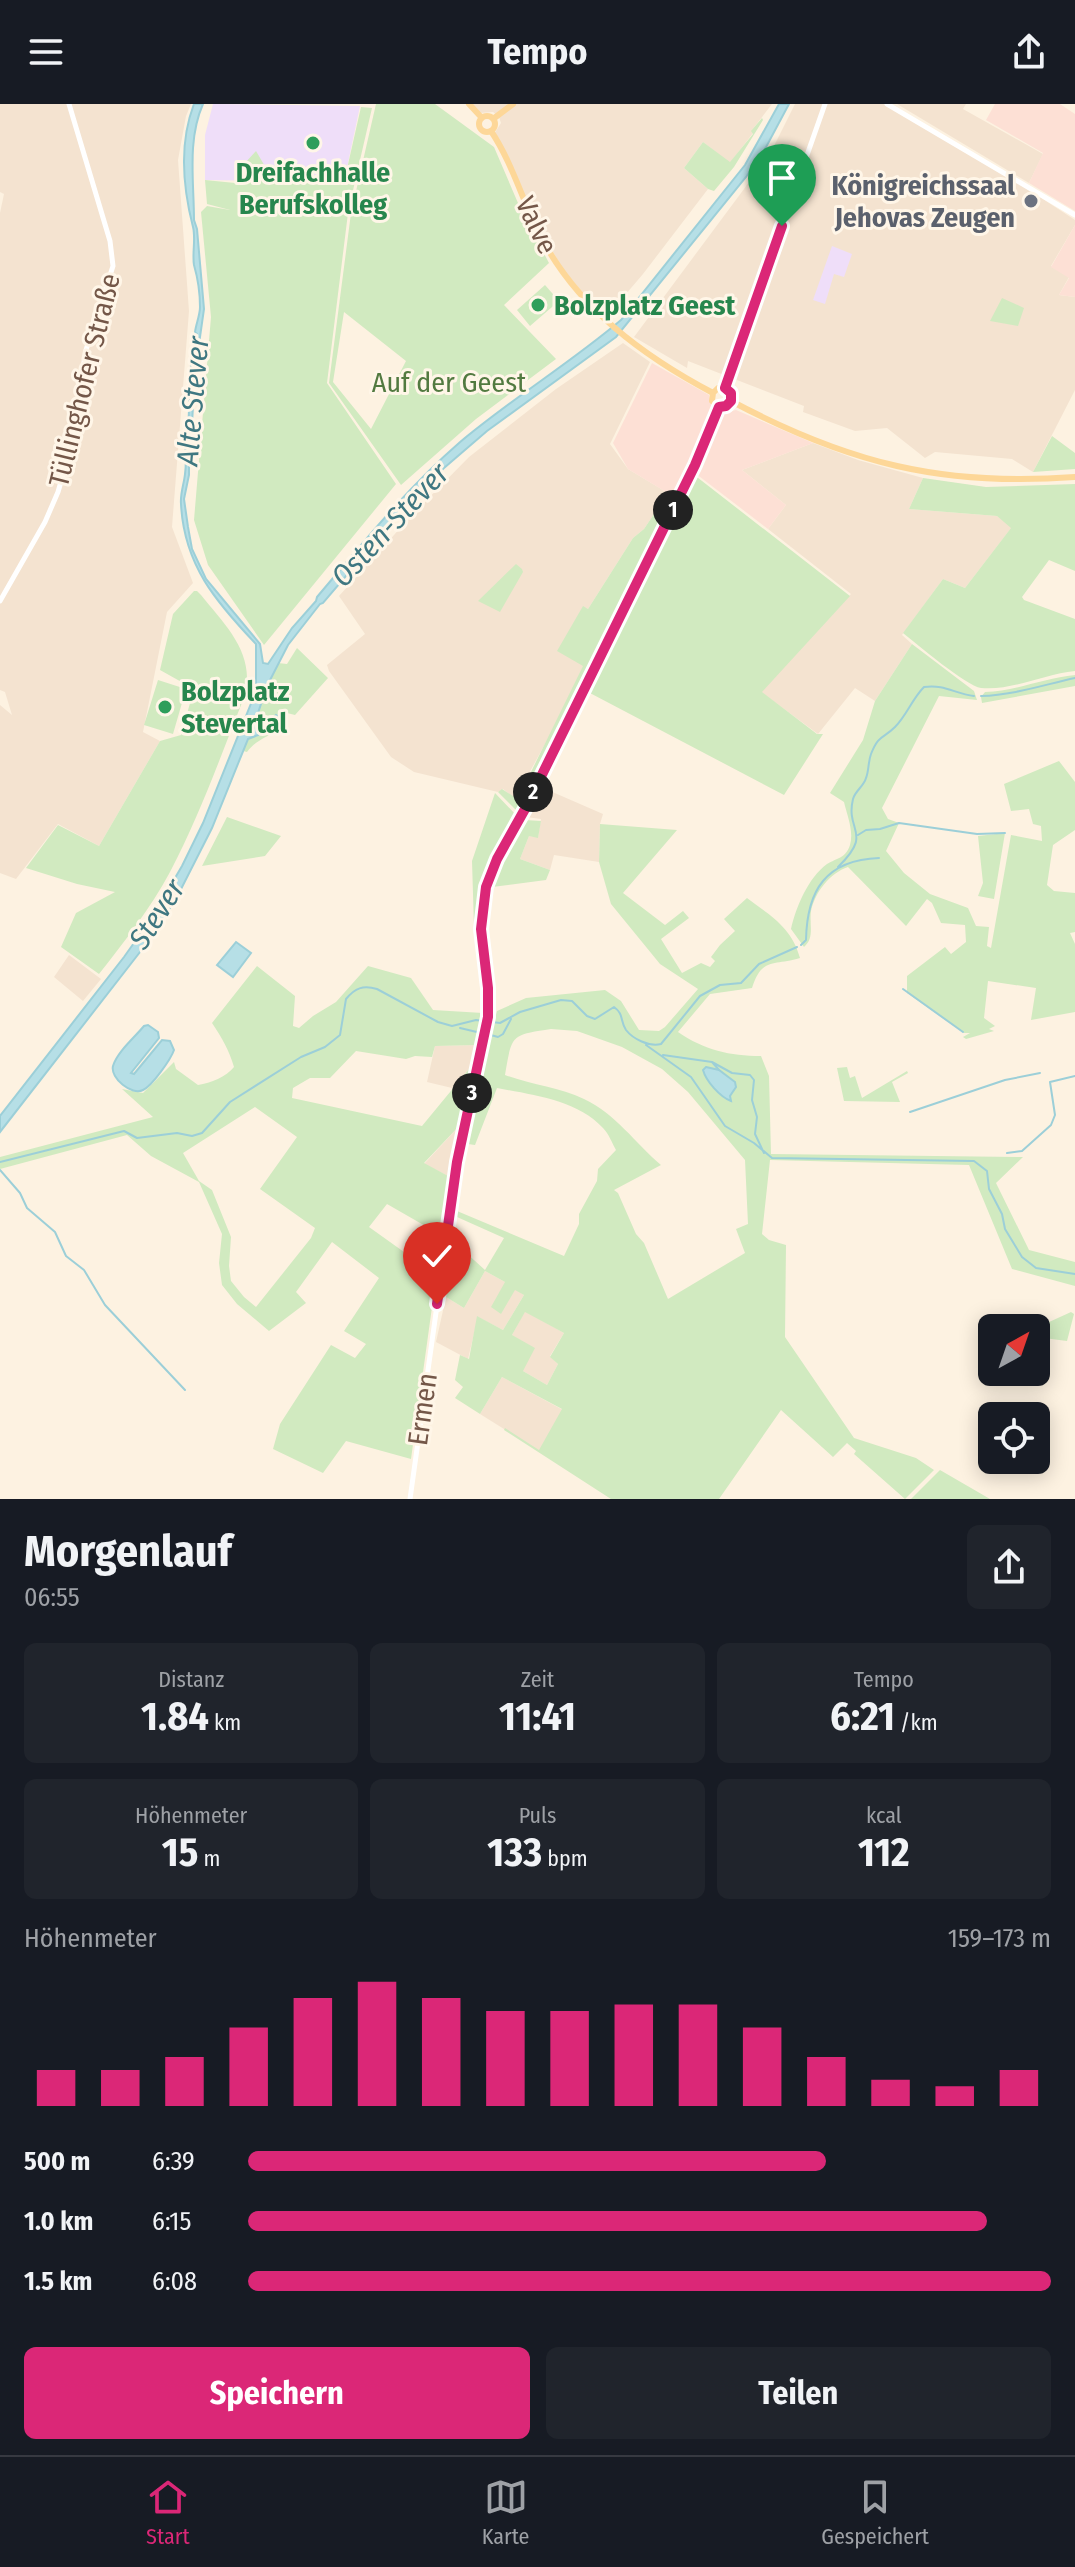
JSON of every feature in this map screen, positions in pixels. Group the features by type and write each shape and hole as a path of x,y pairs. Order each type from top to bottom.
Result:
{"main road":[{"name":"Tüllinghofer Straße","path":"0,601 45,522 58,492 69,454 86,350 113,266 110,241 69,104"},
{"path":"469,104 482,118"},
{"path":"493,119 513,104"},
{"path":"725,388 825,104"},
{"path":"887,104 1075,215"},
{"path":"487,116 493,119 495,124 491,131 480,129 482,118 487,116"},
{"name":"Valve","path":"491,131 552,257 581,296 655,358 713,393"},
{"path":"718,388 725,388 731,393 731,401 719,407 712,401 713,393 718,388"},
{"path":"731,401 810,439 859,457 902,468 996,480 1075,477"},
{"name":"Ermen","path":"410,1499 457,1162 487,1020 488,988 481,929 482,905 489,877 687,481 719,407"}],"shaded area":[{"path":"0,104 191,104 178,160 189,311 172,527 193,583 167,612 143,732 160,741 99,846 58,824 16,879 0,873 0,705 12,715 5,692 0,690 0,213 4,194 0,192"},
{"path":"213,104 360,106 344,182 205,180 205,135"},
{"path":"470,104 772,104 730,163 703,142 684,168 708,189 608,315 580,291 563,269 528,209 494,134 501,123 499,117 493,112 480,113"},
{"path":"795,104 886,104 1075,220 1051,266 1069,277 1059,295 1075,297 1075,390 1033,472 1012,459 935,452 925,458 887,428 855,431 803,412 804,406 688,361 687,368 634,337 744,189 775,144"},
{"path":"897,104 966,104 963,109 1043,154 1029,183"},
{"path":"995,104 1060,104 1075,114 1075,211 1029,183 1043,153 986,120"},
{"path":"1075,225 1075,297 1059,295 1069,278 1051,267"},
{"path":"832,246 852,254 844,277 834,274 825,304 813,300"},
{"path":"623,343 650,362 610,444 628,469 668,493 644,529 633,538 588,609 583,607 558,651 584,665 515,799 503,789 498,792 414,772 391,757 329,671 327,665 365,634 339,596 469,457 556,389"},
{"path":"652,363 709,395 716,412 722,414 736,410 813,443 742,470 786,505 768,529 691,470 676,498 628,469 613,443"},
{"path":"813,443 858,460 923,478 909,509 997,516 1012,527 965,588 943,579 902,635 912,644 875,701 855,688 818,734 761,692 851,594 768,529 786,505 742,470"},
{"path":"541,787 603,814 599,862 554,855 550,870 520,859 529,836 538,837 541,819 526,817"},
{"path":"69,955 101,979 83,1001 54,977"},
{"path":"479,1045 475,1071 469,1069 452,1088 427,1082 435,1046"},
{"path":"462,1123 450,1177 424,1164"},
{"path":"485,1271 505,1282 500,1314 515,1289 524,1295 503,1330 478,1317 468,1359 436,1342 446,1297 464,1308"},
{"path":"525,1311 564,1333 550,1356 558,1364 547,1385 523,1371 512,1335"},
{"path":"502,1377 563,1410 539,1451 480,1414"}],"green space":[{"name":"Auf der Geest","path":"376,104 435,104 494,147 521,210 549,263 504,305 556,359 476,419 401,485 329,383 351,213","holes":["344,312 406,361 371,429 333,382"]},
{"path":"361,107 372,108 348,212 345,212 348,213 327,383 396,484 264,645 208,565 194,520 211,317 201,212 207,206 230,210 207,204 205,180 235,183 244,164 256,151 273,180 344,182"},
{"path":"762,118 734,167 714,191 684,168 703,142 730,162"},
{"name":"Bolzplatz Geest","path":"545,285 559,301 530,326 517,310"},
{"path":"1002,298 1024,308 1018,326 990,321"},
{"path":"1052,436 1075,453 1075,469 1033,472"},
{"path":"693,474 850,596 762,692 817,734 823,734 784,795 588,692"},
{"path":"923,478 986,487 1075,484 1075,571 1049,560 1022,597 1075,619 1075,671 1016,685 981,688 953,673 903,633 943,579 965,588 1011,528 997,516 909,509"},
{"path":"668,493 676,498 639,573 636,573 626,594 628,596 520,814 498,792 502,789 516,798 583,666 557,651 583,606 588,609 633,538 644,529"},
{"path":"516,564 523,572 500,612 478,601"},
{"path":"194,591 220,618 242,653 247,680 245,695 201,807 170,872 146,912 99,974 61,947 76,913 115,892 26,868 58,825 99,846 160,741 181,735 194,689 160,670 173,614"},
{"path":"912,644 974,691 977,700 939,696 882,808 888,819 899,823 886,851 904,873 930,894 968,908 976,926 989,927 987,946 991,948 1011,835 1042,841 1041,826 1033,824 1029,809 1011,811 1004,784 1059,761 1075,782 1075,830 1053,845 1047,885 1054,891 1075,893 1075,932 1070,933 1075,944 1075,1012 1031,1020 1036,988 988,981 984,1018 995,1026 989,1029 994,1031 966,1039 963,1037 970,1033 964,1033 907,993 907,976 945,947 951,954 966,942 965,925 941,923 927,899 906,926 848,867 829,879 816,897 811,911 811,935 804,947 791,929 800,902 814,877 827,864 846,853 850,845 850,823 844,802 830,793 863,740 875,701"},
{"path":"297,648 328,678 295,715 287,713 274,732 247,752 243,751 248,739 275,727 273,717 262,728 252,728 278,663 287,664"},
{"path":"1075,675 1075,686 982,703 981,697 985,692"},
{"name":"Bolzplatz Stevertal","path":"158,680 186,689 173,734 144,725"},
{"path":"495,793 518,817 488,873 474,927 472,861"},
{"path":"227,817 281,836 265,856 202,866"},
{"path":"525,820 541,821 538,838 529,836 520,859 550,870 546,880 492,887 500,867"},
{"path":"600,824 677,830 623,893 665,925 683,911 689,918 661,939 682,973 701,963 710,967 715,961 711,957 735,931 724,919 747,898 780,924 792,938 800,958 764,967 752,988 710,994 678,1032 718,1051 761,1056 769,1076 771,1154 1023,1157 996,1183 1029,1250 1075,1262 1075,1286 1012,1269 969,1165 770,1160 762,1234 769,1240 786,1245 785,1337 854,1438 916,1458 934,1470 905,1499 854,1454 856,1451 847,1443 833,1457 781,1410 719,1499 611,1499 504,1430 539,1450 562,1409 502,1377 480,1414 455,1398 463,1387 455,1380 460,1355 469,1359 477,1316 503,1330 524,1295 515,1290 501,1314 491,1307 505,1282 485,1271 464,1308 446,1297 454,1242 485,1270 504,1238 457,1217 457,1211 564,1256 579,1224 579,1214 597,1181 598,1169 616,1150 603,1128 581,1111 554,1100 497,1088 475,1145 468,1144 497,1011 526,998 605,990 621,1001 639,1030 659,1031 698,989 660,964 611,904 599,862","holes":["551,1029 577,1031 622,1047 662,1069 688,1092 745,1160 748,1224 736,1229 745,1253 668,1299 644,1243 636,1234 614,1190 661,1165 595,1105 565,1092 505,1075 515,1039","525,1312 564,1333 550,1357 558,1364 547,1385 523,1371 535,1348 512,1335"]},
{"path":"1005,833 994,899 978,896 983,883 978,836"},
{"path":"257,966 295,996 293,1026 299,1028 336,1002 368,966 411,978 433,1010 483,1013 479,1045 435,1046 432,1057 406,1059 356,1051 330,1078 310,1078 293,1088 292,1098 422,1126 469,1069 475,1071 462,1123 424,1163 450,1177 411,1459 346,1441 323,1473 273,1449 280,1424 331,1345 355,1358 366,1344 344,1331 379,1278 332,1242 296,1292 306,1303 269,1331 237,1304 222,1285 219,1263 222,1234 199,1182 151,1156 127,1135 0,1169 0,1157 153,1117 122,1089 143,1093 174,1062 176,1069 198,1085 227,1074 234,1067 212,1023","holes":["255,1107 297,1137 260,1189 315,1228 311,1238 256,1307 231,1281 231,1237 212,1190 199,1181 183,1153","387,1204 434,1231 424,1248 413,1242 404,1252 369,1227"]},
{"path":"847,1067 850,1078 855,1076 862,1098 907,1071 892,1082 900,1102 844,1101 837,1068"},
{"path":"1071,1312 1074,1314 1067,1341 1050,1339 1050,1322"},
{"path":"940,1470 990,1499 911,1499"}],"water":[{"path":"194,104 203,104 195,132 192,161 194,220 204,309 195,372 189,475 184,499 192,549 206,579 260,644 263,663 268,664 317,597 421,479 479,427 621,320 745,165 779,104 789,104 746,177 616,337 487,431 444,468 410,501 288,645 267,686 253,728 262,728 276,715 281,718 270,729 248,739 212,828 176,899 140,952 0,1132 0,1116 124,957 182,866 203,823 256,691 256,644 205,581 188,546 183,526 181,496 186,469 185,436 188,433 191,364 200,307 194,232 184,166 186,134"},
{"path":"236,942 251,953 233,977 217,965"},
{"path":"148,1025 158,1032 159,1038 131,1073 134,1074 162,1040 170,1041 174,1050 151,1083 138,1091 118,1080 113,1066 118,1055"},
{"path":"706,1067 719,1070 735,1082 731,1101 710,1084 703,1070"}],"waterway":[{"path":"981,696 1017,692 1075,678"},
{"path":"838,867 854,846 853,799 865,781 871,754 879,740 899,722 924,687 938,687 974,696"},
{"path":"858,835 866,830 899,823 977,834 1005,833"},
{"path":"801,945 806,940 810,906 823,881 845,865 879,858"},
{"path":"0,1162 124,1131 137,1138 202,1133 230,1102 301,1057 325,1047 340,1035 346,999 360,988 377,989 438,1022 452,1026 476,1020 500,1023 520,1012 561,1000 572,1001 587,1016 595,1019 614,1007 629,1033 642,1042 656,1045 661,1044 700,996 720,985 741,983 759,964 797,947"},
{"path":"903,989 963,1032"},
{"path":"487,1034 498,1037 503,1034 511,1019"},
{"path":"460,1028 481,1033"},
{"path":"646,1045 691,1077 725,1126 772,1158 974,1161 987,1171 989,1189 1002,1214 1005,1229 1022,1257 1036,1268 1075,1274"},
{"path":"663,1055 712,1062 719,1070"},
{"path":"712,1062 732,1073 750,1075 754,1080 755,1134 764,1153"},
{"path":"910,1112 1005,1080 1040,1073"},
{"path":"1007,1153 1022,1151 1051,1125 1055,1115 1050,1082 1075,1076"},
{"path":"0,1170 20,1193 27,1208 55,1232 66,1256 84,1270 105,1305 185,1390"}],"place":[{"name":"Dreifachhalle Berufskolleg","path":"313,143"},
{"name":"Königreichssaal Jehovas Zeugen","path":"1031,201"},
{"name":"Bolzplatz Geest","path":"538,305"},
{"name":"Bolzplatz Stevertal","path":"165,707"}],"route":[{"path":"437,1304 457,1162 488,1017 481,929 482,905 489,877 695,465 719,407 731,401 731,393 725,388 782,226"}],"water label":[{"name":"Alte Stever","path":"193,401"},
{"name":"Osten-Stever","path":"390,525"},
{"name":"Stever","path":"157,914"}]}
